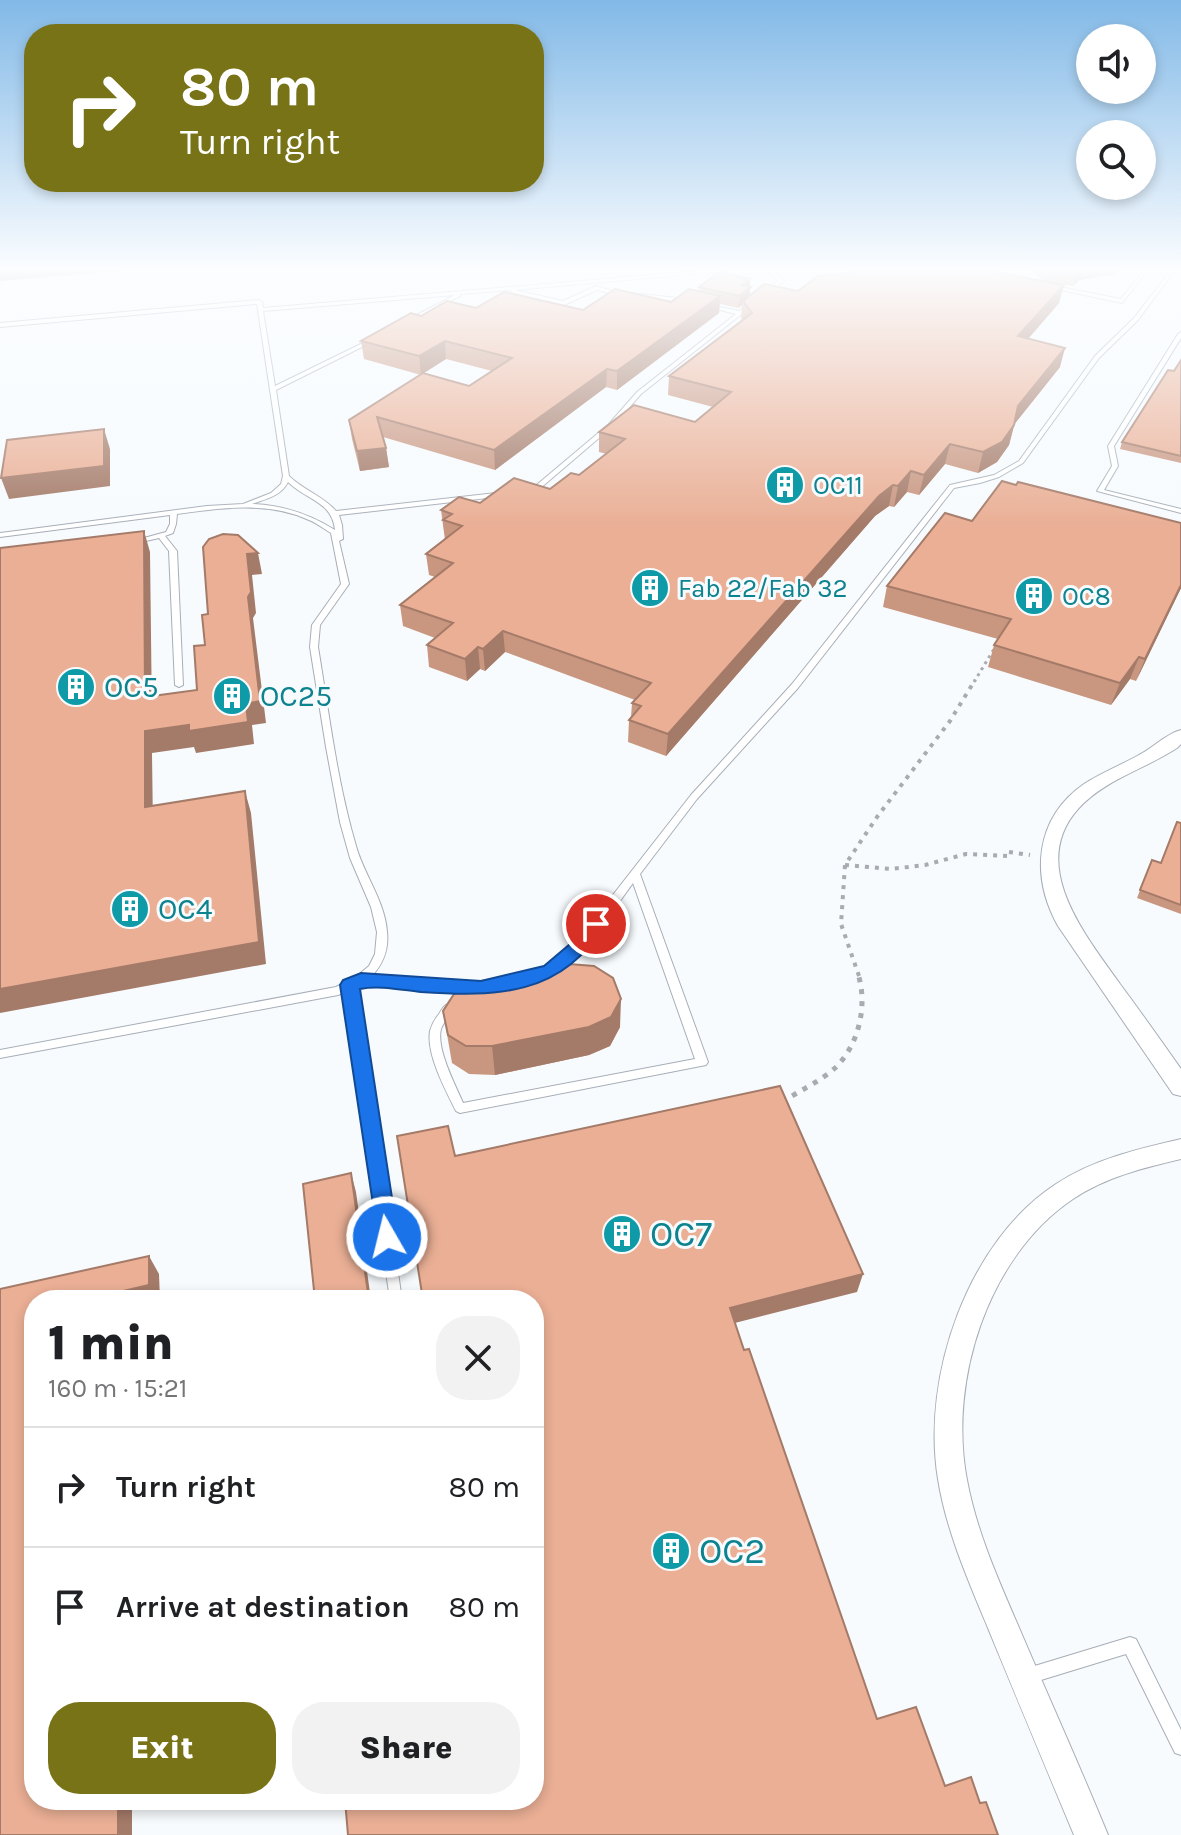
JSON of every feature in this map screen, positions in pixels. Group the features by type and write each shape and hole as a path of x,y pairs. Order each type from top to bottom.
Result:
{"street":[{"path":"1181,735 1140,764 1077,799 1062,816 1051,840 1047,866 1052,893 1065,921 1181,1087"},
{"path":"1091,1835 966,1534 951,1477 951,1403 959,1347 974,1300 993,1265 1020,1230 1052,1201 1092,1176 1132,1161 1181,1149"}],"lane":[{"path":"0,535 236,506 273,494 284,485 286,476 267,356"},
{"path":"273,389 341,356"},
{"path":"336,513 535,490 611,425 639,393 686,356"},
{"path":"536,975 550,972 577,949 694,797 795,686 952,486 988,480 1009,472 1021,462 1098,356"},
{"path":"1167,356 1111,446 1115,466 1100,491 1181,511"},
{"path":"0,1054 338,991 355,983 376,964 382,948 383,927 351,845 314,647 316,625 345,584 336,513 295,486 286,476"},
{"path":"236,506 283,511 312,519 334,532 338,541"},
{"path":"127,542 169,533 174,513"},
{"path":"161,536 173,551 179,685"},
{"path":"463,987 436,1029 444,1071 460,1108 702,1062 635,874"},
{"path":"355,983 481,988 495,985"},
{"path":"355,983 395,1290"},
{"path":"1024,1677 1130,1645 1181,1747"}],"path":[{"path":"776,1105 835,1068 852,1044 862,1015 863,989 841,924 845,865 870,826 950,721 1000,639"},
{"path":"845,865 891,869 925,865 966,854 1007,856"}],"building":[{"path":"503,356 638,356 617,371 607,369 494,450 377,417 386,448 357,451 349,420 423,373 469,386 512,358"},
{"name":"Fab 22/Fab 32","path":"696,356 1059,356 1018,406 1014,425 1002,442 983,452 950,444 924,475 911,471 898,486 893,485 879,496 668,734 629,720 641,706 632,703 651,683 503,631 483,649 478,647 465,659 427,645 453,623 400,605 453,563 426,554 462,526 443,520 452,514 441,510 459,497 480,503 514,478 550,489 571,473 579,475 625,439 599,432 634,405 695,422 731,392 669,376"},
{"path":"1181,360 1181,456 1122,442 1168,370 1174,371"},
{"path":"104,429 104,466 1,478 7,440"},
{"name":"OC8","path":"1002,481 1016,485 1018,482 1181,523 1181,585 1145,659 1139,657 1120,683 994,645 1011,619 887,586 945,513 972,521"},
{"path":"144,531 145,697 197,690 194,646 205,645 202,615 208,614 203,547 209,539 223,534 238,535 258,553 247,554 251,592 248,597 260,701 246,704 248,722 189,731 189,725 145,731 145,807 245,791 259,942 0,989 0,548"},
{"path":"1177,822 1181,823 1181,905 1140,890 1152,860 1161,863"},
{"path":"569,964 594,966 613,978 621,999 611,1017 589,1027 492,1046 466,1046 448,1035 443,1011 454,994 476,982"},
{"name":"OC2","path":"780,1086 863,1274 730,1308 744,1350 749,1349 877,1719 916,1707 945,1786 971,1777 980,1803 986,1802 998,1835 348,1835 346,1810 544,1810 544,1290 421,1290 397,1136 448,1126 455,1156"},
{"path":"351,1173 368,1290 314,1290 303,1184"},
{"path":"149,1256 149,1285 127,1290 24,1290 24,1810 118,1810 118,1835 0,1835 0,1289"}],"place":[{"name":"OC11","path":"785,485"},
{"name":"Fab 22/Fab 32","path":"650,588"},
{"name":"OC8","path":"1034,596"},
{"name":"OC5","path":"76,687"},
{"name":"OC25","path":"232,696"},
{"name":"OC4","path":"130,909"},
{"name":"OC7","path":"622,1234"},
{"name":"OC2","path":"671,1551"}],"route":[{"path":"387,1237 350,985 361,980 481,988 550,972 577,949 596,924"}]}
